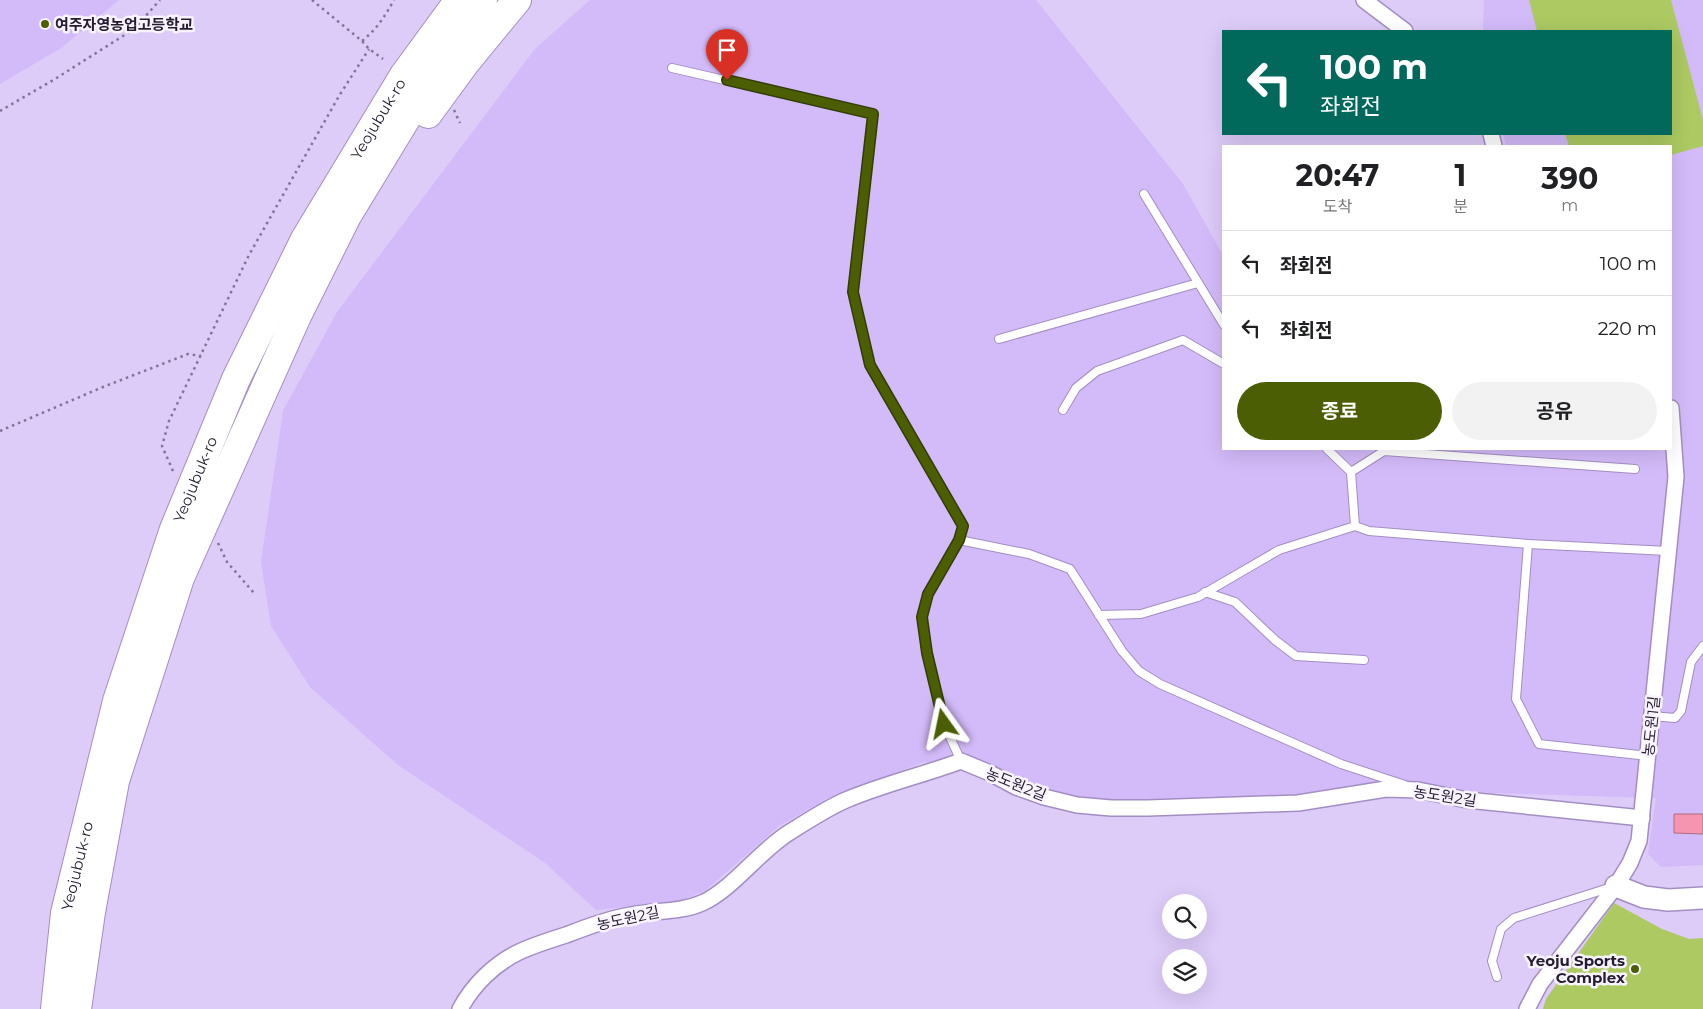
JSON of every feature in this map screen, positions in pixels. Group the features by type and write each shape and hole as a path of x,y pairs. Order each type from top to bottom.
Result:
{"highway":[{"name":"Yeojubuk-ro","path":"55,1009 66,913 117,701 174,529 236,379 305,239 404,75 459,0"},
{"name":"Yeojubuk-ro","path":"77,1009 91,912 118,772 180,578 296,316 347,216 425,88 483,0"},
{"path":"296,316 347,233 405,146 466,62 517,0"}],"street":[{"path":"1364,0 1404,30"},
{"name":"농도원1길","path":"1527,1009 1540,984 1616,886 1630,863 1638,842 1676,477 1672,422"},
{"name":"농도원2길","path":"460,1009 475,986 485,976 519,952 606,920 632,914 684,909 702,903 720,891 788,833 844,800 961,761 990,773 1016,788 1044,797 1078,805 1111,808 1298,803 1386,789 1418,790 1467,800 1642,818"},
{"path":"1616,886 1644,897 1668,900 1703,898"}],"lane":[{"path":"672,68 873,114 853,292 870,365 963,526 959,540 928,594 922,617 927,653 944,724 961,761"},
{"path":"1144,194 1222,322"},
{"path":"999,339 1198,283"},
{"path":"1063,410 1076,388 1097,371 1183,340 1222,363"},
{"path":"1328,450 1351,472 1355,526"},
{"path":"1351,472 1384,450 1635,469"},
{"path":"1098,614 1141,614 1198,596 1278,550 1355,526 1369,531 1528,544 1668,551"},
{"path":"959,540 1029,554 1070,568 1122,651 1140,671 1160,684 1341,764 1418,790"},
{"path":"1528,544 1516,699 1539,744 1648,756"},
{"path":"1205,592 1235,602 1275,640 1296,656 1364,660"},
{"path":"1652,716 1675,718 1681,711 1691,662 1703,646"},
{"path":"1496,977 1492,961 1501,929 1514,918 1616,886"}],"path":[{"path":"0,111 134,29 160,0"},
{"path":"312,0 383,59"},
{"path":"362,41 382,21 394,0"},
{"path":"173,471 162,446 169,420 250,255 338,96 369,49"},
{"path":"0,431 103,387 188,354 201,356"},
{"path":"217,540 227,562 254,593"}],"shaded area":[{"name":"여주자영농업고등학교","path":"0,0 119,0 61,48 0,84"},
{"path":"590,0 1036,0 1183,184 1222,253 1222,450 1672,450 1672,145 1506,145 1503,135 1672,135 1672,30 1483,30 1484,0 1703,0 1703,865 1661,867 1648,854 1656,798 1492,793 1376,782 1296,798 1110,801 1062,794 1000,775 924,762 828,798 779,826 706,890 681,901 596,910 544,862 398,765 310,687 271,626 261,562 283,411 337,312 535,49"}],"green space":[{"path":"1529,0 1671,0 1703,120 1703,146 1672,155 1672,145 1569,145 1565,135 1672,135 1672,30 1537,30"},
{"name":"Yeoju Sports Complex","path":"1614,903 1662,929 1689,939 1703,938 1703,1009 1543,1009 1546,999"}],"building":[{"path":"1674,814 1703,814 1703,834 1674,833"}],"place":[{"name":"여주자영농업고등학교","path":"45,24"},
{"name":"Yeoju Sports Complex","path":"1635,969"}],"route":[{"path":"727,80 873,114 853,292 870,365 963,526 959,540 928,594 922,617 927,653 944,724"}]}
